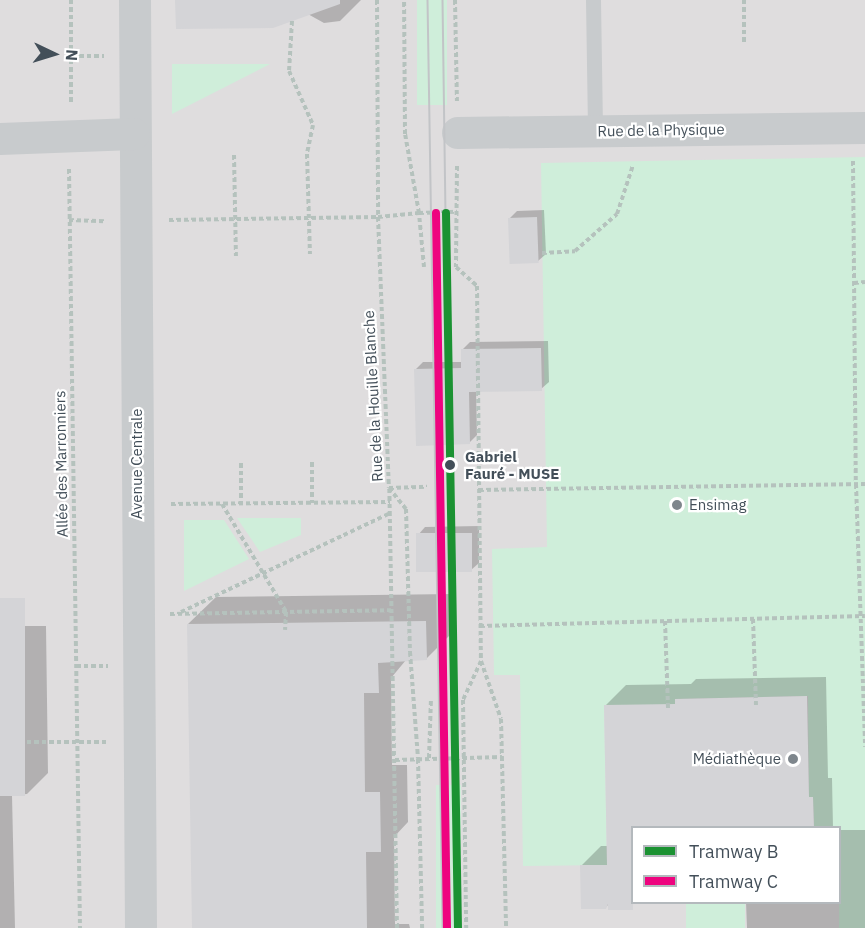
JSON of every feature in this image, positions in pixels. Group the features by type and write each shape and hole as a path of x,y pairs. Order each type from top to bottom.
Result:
{"street":[{"name":"Avenue Centrale","path":"135,0 134,134 141,928"},
{"name":"Rue de la Physique","path":"458,133 859,128"},
{"path":"0,139 134,134"}],"lane":[{"path":"593,0 595,131"}],"path":[{"name":"Allée des Marronniers","path":"71,0 69,220 80,928"},
{"name":"Rue de la Houille Blanche","path":"377,0 378,218 390,488 406,509 410,652 418,759 422,928"},
{"path":"404,0 405,134 419,213 424,267"},
{"path":"455,0 458,133 456,267 477,286 481,661 501,719 506,928"},
{"path":"744,0 744,42"},
{"path":"292,21 289,70 313,125 307,154 310,254"},
{"path":"72,56 113,56"},
{"path":"859,128 854,283 856,484 863,616 865,747"},
{"path":"542,253 575,251 617,214 634,162 632,130"},
{"path":"234,155 236,256"},
{"path":"158,220 378,218 419,213 457,212"},
{"path":"69,220 111,220"},
{"path":"854,283 865,282"},
{"path":"312,462 312,503"},
{"path":"241,463 241,503"},
{"path":"479,490 865,484"},
{"path":"397,928 390,488 427,487"},
{"path":"161,504 390,502"},
{"path":"222,504 286,612 285,630"},
{"path":"178,614 390,513"},
{"path":"138,615 391,610"},
{"path":"480,626 863,616"},
{"path":"753,619 756,705"},
{"path":"665,621 668,708"},
{"path":"466,928 465,758 462,700 481,661"},
{"path":"76,666 112,666"},
{"path":"429,758 431,698"},
{"path":"27,742 117,742"},
{"path":"394,760 502,757"}],"shaded area":[{"path":"0,0 865,0 865,928 0,928"}],"green space":[{"path":"417,0 447,0 447,105 417,105"},
{"path":"172,64 270,64 172,114"},
{"name":"Ensimag","path":"865,157 865,928 839,928 841,826 814,826 813,797 809,797 808,696 675,699 675,707 604,705 607,865 523,866 520,675 494,675 492,549 547,547 541,163"},
{"path":"237,518 301,518 301,535 260,552"},
{"path":"184,520 224,520 249,559 184,591"},
{"path":"436,785 461,785 461,928 436,928"},
{"path":"686,904 745,904 745,928 686,928"}],"building":[{"path":"175,0 340,0 340,4 273,28 176,29"},
{"path":"537,217 539,263 510,264 508,218"},
{"path":"541,348 542,391 469,392 470,444 416,446 414,369 461,368 461,349"},
{"path":"416,533 472,533 472,572 416,572"},
{"path":"0,598 25,598 25,796 0,796"},
{"path":"426,621 427,660 378,663 379,693 364,693 365,792 380,792 381,852 366,852 367,928 192,928 187,624"},
{"path":"807,696 809,797 813,797 814,826 631,826 631,904 633,904 633,910 608,910 608,904 606,909 581,909 580,865 607,865 604,705 675,704 675,699"}],"tram line":[{"path":"428,0 443,928"},
{"path":"443,0 446,213"},
{"name":"C","path":"436,213 447,928"},
{"name":"B","path":"446,213 458,928"}],"place":[{"name":"Gabriel Fauré - MUSE","path":"450,465"},
{"name":"Ensimag","path":"677,505"},
{"name":"Médiathèque","path":"793,759"}]}
